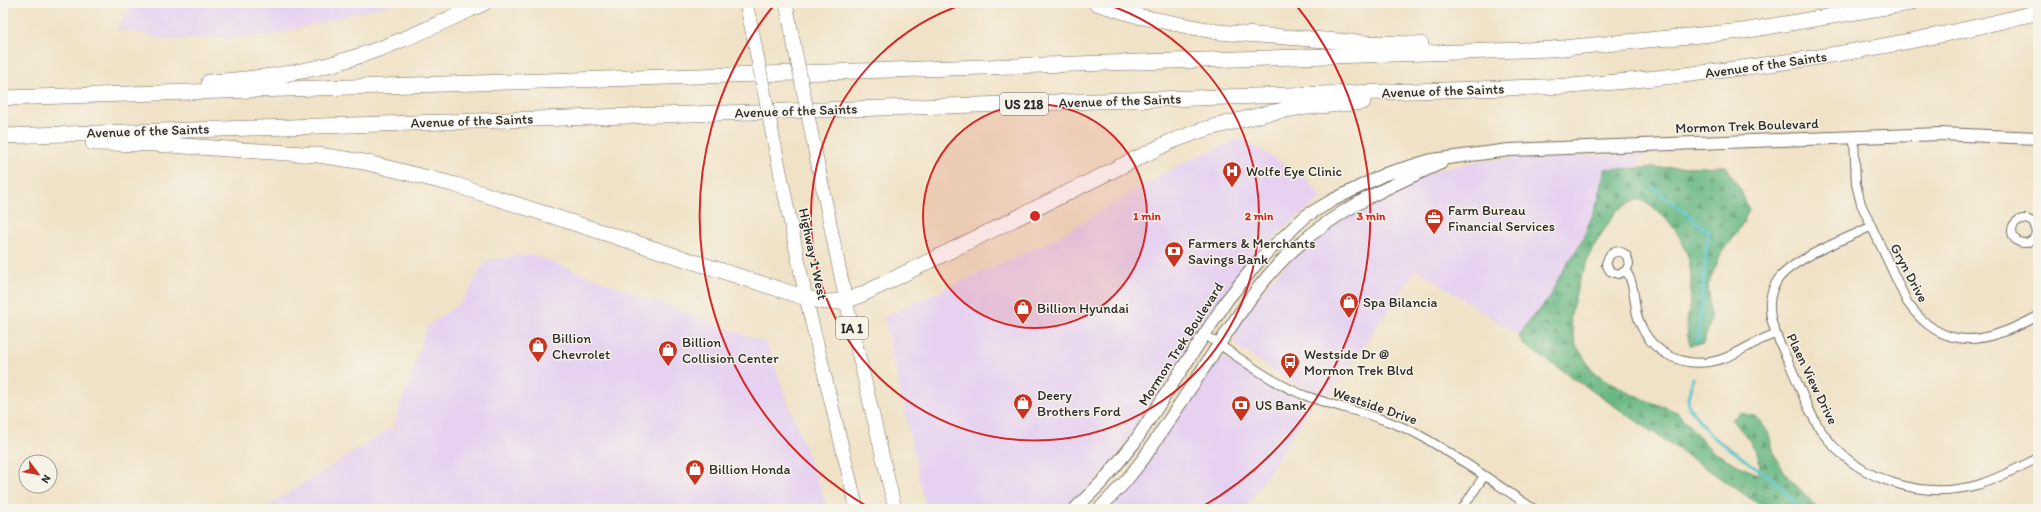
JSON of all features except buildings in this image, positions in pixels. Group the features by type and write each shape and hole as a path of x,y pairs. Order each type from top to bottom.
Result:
{"highway":[{"path":"61,96 242,80 310,69 363,55 389,46 484,3"},
{"path":"1096,3 1191,28 1242,35 1365,43 1552,49"},
{"path":"3,98 1552,49 1622,44 1743,31 1910,3"},
{"name":"Avenue of the Saints","path":"3,136 1571,86 1639,80 1801,61 1946,34 2038,12"},
{"path":"3,136 318,155 364,162 456,185 806,298 825,302 846,301 861,295 1147,152 1202,130 1251,117 1297,108 1487,89"}],"main road":[{"name":"Highway 1 West","path":"746,3 806,298 857,509"},
{"name":"Highway 1 West","path":"786,3 846,301 896,509"},
{"name":"Mormon Trek Boulevard","path":"1076,509 1103,481 1134,443 1240,281 1266,252 1306,216 1332,200 1385,174 1410,165 1457,156 1508,150 1940,134 2038,138"},
{"name":"Mormon Trek Boulevard","path":"1099,509 1125,482 1144,458 1258,287 1293,249 1312,234 1364,199 1457,156"}],"street":[{"name":"Gryn Drive","path":"1854,138 1858,193 1870,227 1907,302 1914,312 1936,330 1949,336 1966,340 1978,340 1990,337 2038,316"},
{"name":"Plaen View Drive","path":"1870,227 1805,258 1787,269 1778,279 1773,288 1770,302 1771,320 1775,334 1815,419 1825,436 1848,459 1882,480 1916,489 1954,490 1977,485 1996,478 2038,458"},
{"path":"1626,271 1632,283 1637,316 1646,336 1665,354 1681,361 1696,363 1711,362 1724,358 1775,334"},
{"name":"Westside Drive","path":"1205,335 1278,382 1298,392 1332,406 1397,424 1419,435 1534,509"},
{"path":"1462,509 1484,476"}],"shaded area":[{"path":"134,3 396,3 268,36 171,40 117,29"},
{"path":"1241,138 1305,177 1322,198 1282,229 1240,273 1199,331 1128,442 1100,476 1063,509 926,509 884,317 1055,239 1176,166"},
{"path":"1644,154 1525,339 1416,269 1328,398 1290,382 1238,347 1234,342 1234,330 1261,292 1304,246 1352,210 1413,179 1453,166 1481,161"},
{"path":"533,255 766,343 828,509 263,509 394,426 427,327 463,301 486,260"},
{"path":"1223,359 1228,360 1267,383 1312,405 1245,509 1107,509 1213,363"}],"green space":[{"path":"1726,166 1741,191 1749,210 1742,225 1722,252 1708,284 1711,320 1703,344 1690,345 1688,337 1687,323 1691,295 1691,273 1684,247 1671,224 1651,206 1639,199 1617,210 1592,249 1578,285 1570,317 1576,345 1593,372 1633,395 1677,412 1712,451 1739,466 1758,474 1760,467 1756,452 1732,419 1741,413 1757,417 1768,432 1775,456 1788,477 1819,509 1766,509 1523,344 1519,336 1531,318 1549,299 1559,277 1582,241 1598,201 1605,169"}],"waterway":[{"path":"1653,187 1708,231 1698,342"},
{"path":"1693,378 1688,398 1689,407 1711,436 1774,480 1801,509"}],"place":[{"name":"Wolfe Eye Clinic","path":"1232,188"},
{"name":"Farm Bureau Financial Services","path":"1434,235"},
{"name":"Farmers & Merchants Savings Bank","path":"1174,268"},
{"name":"Spa Bilancia","path":"1349,319"},
{"name":"Billion Hyundai","path":"1023,325"},
{"name":"Billion Chevrolet","path":"538,363"},
{"name":"Billion Collision Center","path":"668,367"},
{"name":"Westside Dr @ Mormon Trek Blvd","path":"1290,379"},
{"name":"Deery Brothers Ford","path":"1023,420"},
{"name":"US Bank","path":"1241,422"},
{"name":"Billion Honda","path":"695,486"}]}
